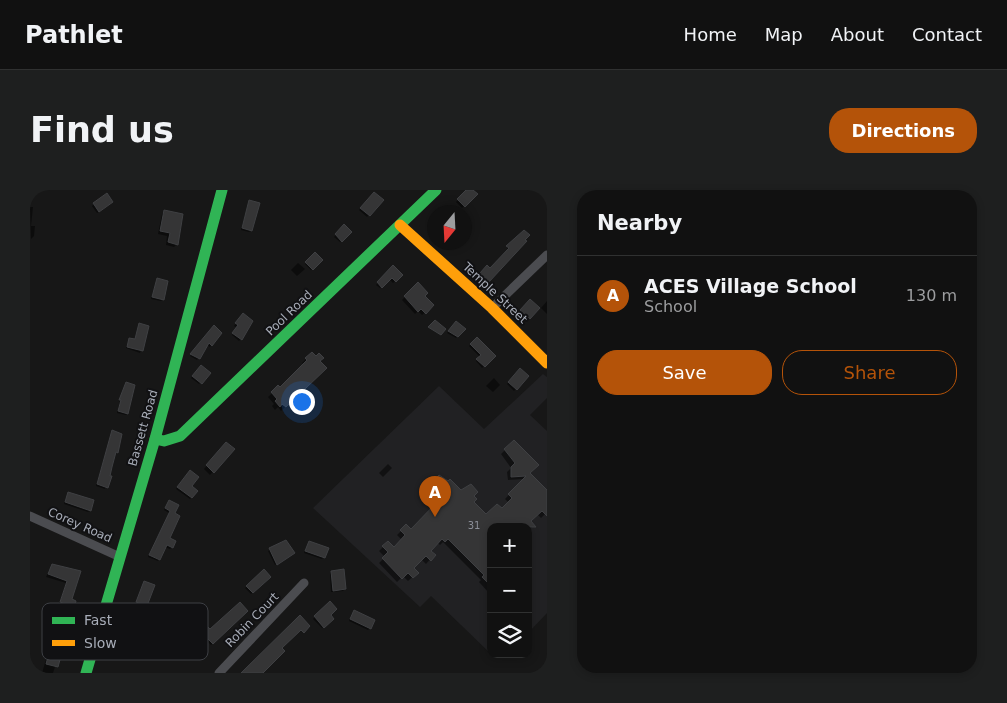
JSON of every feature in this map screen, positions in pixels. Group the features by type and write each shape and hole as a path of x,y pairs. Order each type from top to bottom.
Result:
{"street":[{"name":"Bassett Road","path":"107,603 155,439 222,190"},
{"name":"Pool Road","path":"155,439 172,440 180,436 436,190"},
{"name":"Temple Street","path":"400,225 492,308 547,363"},
{"path":"492,308 547,254"},
{"name":"Corey Road","path":"30,516 120,557"},
{"name":"Robin Court","path":"218,673 304,584"},
{"name":"Bassett Road","path":"86,673 90,660"}],"shaded area":[{"path":"543,374 547,377 547,398 530,415 547,431 547,613 532,629 532,523 487,523 487,650 431,596 420,607 313,508 439,386 484,429"}],"building":[{"path":"466,190 473,190 478,194 467,205 463,205 457,199"},
{"path":"374,192 384,200 370,216 360,208"},
{"path":"107,193 113,202 99,212 93,203"},
{"path":"249,200 260,203 252,231 242,228"},
{"path":"164,210 183,214 178,245 168,242 170,233 160,231"},
{"path":"344,224 352,232 342,242 335,234"},
{"path":"524,230 530,235 525,240 527,241 489,282 480,273 487,265 490,268 509,248 506,246"},
{"path":"315,252 323,260 313,270 305,262"},
{"path":"393,265 403,275 396,282 392,278 382,288 377,282"},
{"path":"157,278 168,281 164,300 152,297"},
{"path":"418,282 428,293 425,296 434,305 426,314 421,309 418,312 404,296"},
{"path":"530,299 540,308 530,319 520,310"},
{"path":"243,313 253,321 242,340 232,333 238,325 235,323"},
{"path":"435,320 446,329 441,335 428,327"},
{"path":"456,321 466,329 458,337 448,331"},
{"path":"139,323 149,326 143,351 127,347 129,338 135,339"},
{"path":"214,325 222,333 212,346 209,343 200,359 190,354"},
{"path":"477,337 496,356 485,367 476,359 481,355 470,344"},
{"path":"312,352 316,356 319,353 324,358 320,361 327,368 286,407 282,404 280,407 275,401 277,399 271,392 278,385 280,387 307,360 305,358"},
{"path":"201,365 211,373 202,384 192,376"},
{"path":"520,368 529,376 517,390 508,382"},
{"path":"126,382 135,385 128,414 118,411 121,400 119,400"},
{"path":"112,430 122,434 108,488 97,484"},
{"path":"514,440 539,465 530,473 547,490 547,516 542,511 531,521 536,527 532,527 532,523 487,523 487,582 482,577 484,575 448,539 445,542 442,539 431,551 436,555 431,561 426,556 414,568 419,573 413,578 408,573 402,579 382,558 388,552 382,546 388,541 394,547 405,535 400,530 406,524 411,529 439,500 435,496 438,494 431,483 439,475 448,481 450,479 461,490 471,484 478,492 474,496 477,499 474,502 486,514 497,504 502,508 512,498 508,494 526,476 511,477 511,467 515,463 504,449"},
{"path":"226,442 235,449 214,473 206,465"},
{"path":"190,470 199,477 192,486 198,491 192,498 177,487"},
{"path":"68,492 94,500 91,511 65,502"},
{"path":"169,500 179,505 175,513 180,516 170,538 176,541 173,548 167,545 160,560 149,555 170,511 165,508"},
{"path":"286,540 295,553 277,565 269,548"},
{"path":"309,541 329,548 325,558 305,551"},
{"path":"52,564 81,571 72,599 76,601 75,603 60,602 67,581 48,574"},
{"path":"264,569 271,577 253,593 246,586"},
{"path":"344,569 346,589 333,591 331,571"},
{"path":"144,581 155,585 148,603 136,602"},
{"path":"330,601 337,609 331,615 334,619 324,628 314,616"},
{"path":"240,602 248,611 213,644 208,639 208,627 210,629"},
{"path":"354,610 375,620 371,629 350,619"},
{"path":"300,615 310,626 304,633 301,630 282,648 285,651 263,673 241,673"},
{"path":"47,660 60,660 58,667 46,664"}],"traffic: fast":[{"path":"107,603 155,439 222,190"},
{"path":"155,439 164,441 180,436 436,190"},
{"path":"86,673 90,660"}],"traffic: slow":[{"path":"400,225 492,308 547,363"}],"place":[{"name":"ACES Village School","path":"435,517"}]}
